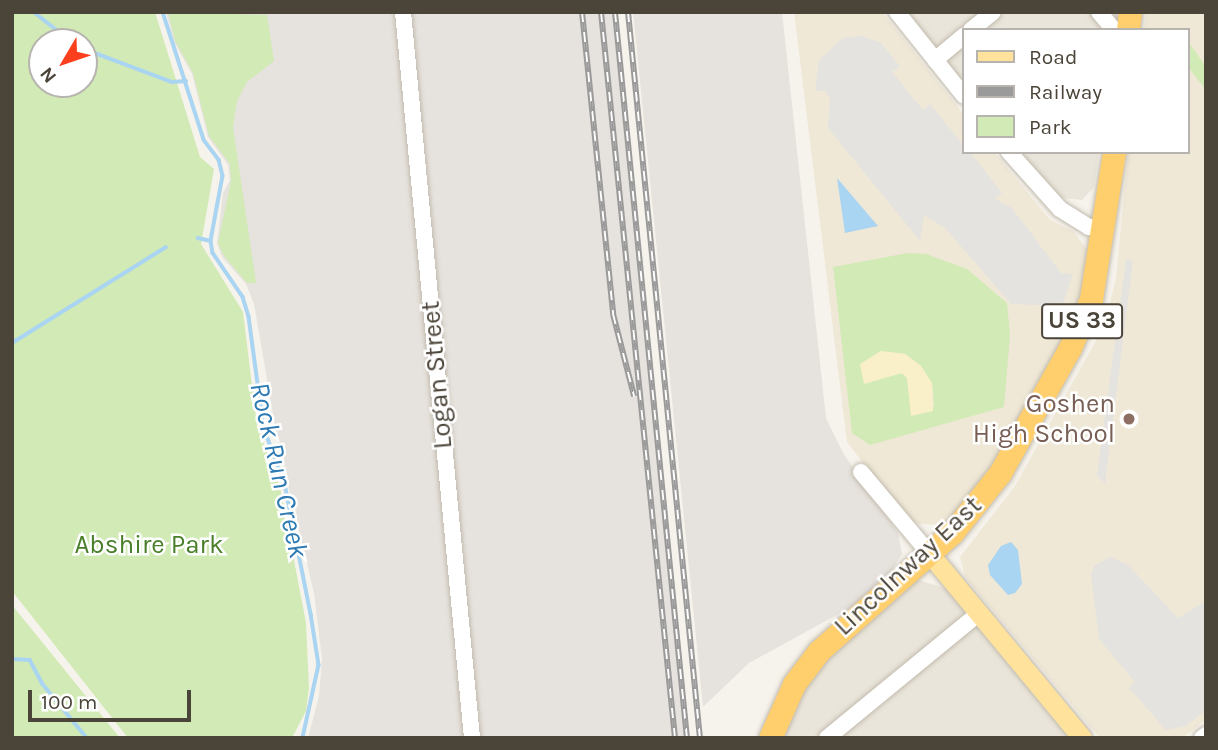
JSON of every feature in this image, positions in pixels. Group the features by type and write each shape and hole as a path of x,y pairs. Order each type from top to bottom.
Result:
{"highway":[{"name":"Lincolnway East","path":"769,738 794,684 819,651 929,553 979,503 1040,405 1091,299 1114,154"}],"main road":[{"path":"929,553 1082,738"}],"street":[{"name":"Logan Street","path":"403,12 472,738"},
{"path":"897,12 962,94"},
{"path":"973,28 993,12"},
{"path":"1099,12 1112,28"},
{"path":"935,60 962,38"},
{"path":"1011,154 1060,209 1089,227 1104,229"},
{"path":"861,471 929,553"},
{"path":"827,738 979,613"}],"shaded area":[{"path":"166,12 617,12 690,738 308,738 319,696 322,659 314,593 278,443 254,304 246,284 222,257 217,243 223,193 230,180 228,165 208,137 192,74 174,42"},
{"path":"633,12 782,12 826,418 843,453 898,533 902,554 891,571 853,606 749,663 703,707"},
{"path":"794,12 882,12 962,112 962,154 996,154 1050,220 1073,231 1089,252 1077,310 1065,341 988,473 951,521 942,525 919,524 904,516 847,442"},
{"path":"897,12 1118,12 1116,28 962,28 962,93"},
{"name":"Goshen High School","path":"1146,12 1206,12 1206,719 1183,738 1100,738 965,577 960,557 1015,486 1104,326 1116,278 1128,154 1190,154 1190,28 1144,28"},
{"path":"861,36 880,42 900,66 892,72 923,110 930,104 962,144 962,154 972,154 1002,193 995,199 1012,208 1061,273 1073,274 1063,303 1046,315 1040,305 1011,304 945,228 924,215 920,241 828,128 830,99 825,91 815,91 819,60 843,38"},
{"path":"1016,154 1099,154 1094,187 1082,200 1062,198"},
{"path":"1126,259 1133,261 1105,484 1097,475"},
{"path":"1110,557 1128,565 1178,618 1206,601 1206,710 1186,726 1166,730 1129,688 1135,682 1099,639 1091,575 1094,566"},
{"path":"918,580 947,589 1069,738 772,738 795,685"}],"green space":[{"name":"Abshire Park","path":"12,12 155,12 200,157 214,169 201,244 243,312 257,426 280,487 306,623 309,688 306,711 292,738 128,738 12,591"},
{"path":"168,12 267,15 274,61 247,82 237,101 233,127 256,283 247,283 224,256 218,243 231,181 230,164 209,136 193,73 175,41"},
{"path":"1190,44 1206,67 1206,90 1190,70"},
{"path":"908,253 926,254 967,269 1007,303 1010,335 1004,407 870,445 852,433 833,267","holes":["881,351 905,354 921,366 932,383 934,406 911,413 907,378 902,373 869,380"]},
{"path":"12,605 120,738 12,738"}],"sand":[{"path":"881,351 905,354 921,366 932,383 933,411 911,416 907,378 902,373 864,384 860,364"}],"water":[{"path":"837,178 878,226 845,233"},
{"path":"1011,542 1018,550 1022,584 1015,593 1008,595 990,575 988,565 1001,546"}],"waterway":[{"path":"34,12 54,28"},
{"name":"Rock Run Creek","path":"163,12 204,140 219,160 223,176 211,241 213,253 243,297 249,317 264,428 285,484 311,614 319,665 303,738"},
{"path":"98,54 172,82 186,81"},
{"path":"198,238 211,241"},
{"path":"12,343 166,247"},
{"path":"12,659 30,660 42,683 87,738"}],"railway":[{"path":"582,12 613,314 634,396"},
{"path":"601,12 675,738"},
{"path":"615,12 687,738"},
{"path":"628,12 700,738"}],"place":[{"name":"Goshen High School","path":"1129,419"}]}
